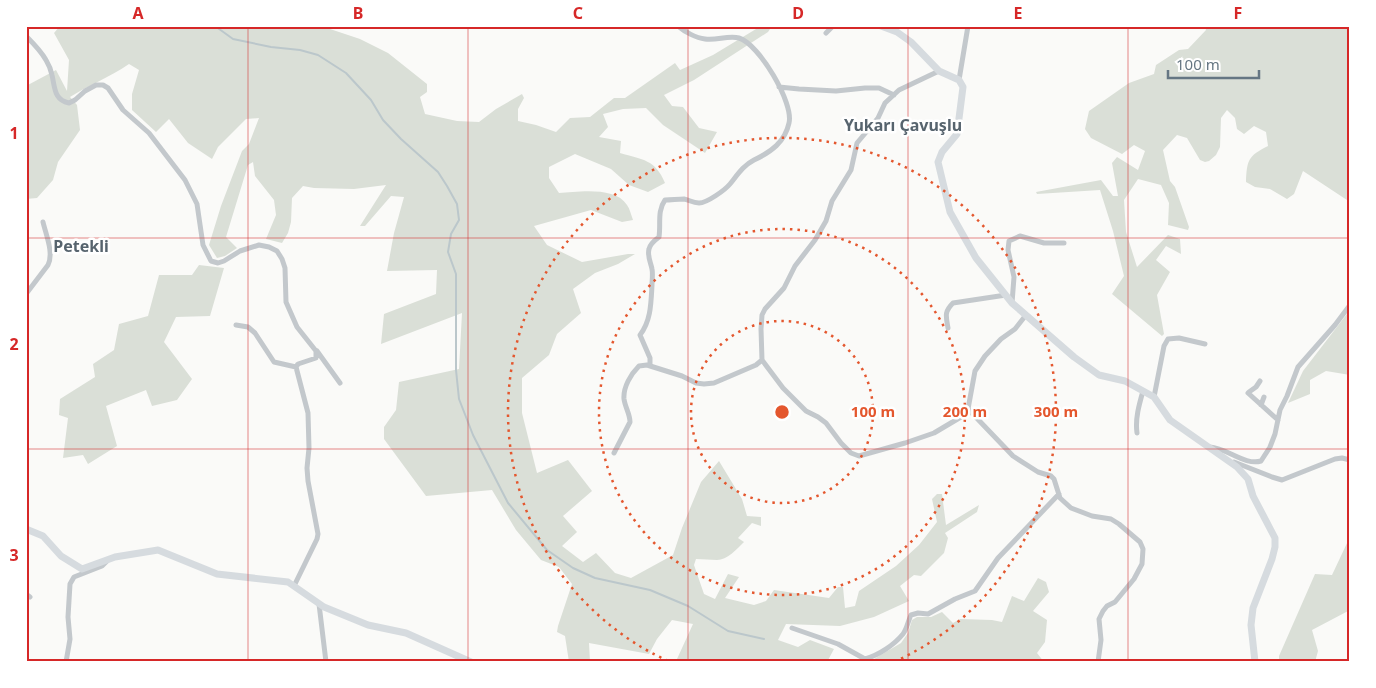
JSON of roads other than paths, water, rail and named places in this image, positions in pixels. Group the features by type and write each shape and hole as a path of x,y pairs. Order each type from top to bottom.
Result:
{"street":[{"path":"650,366 650,358 640,335 645,330 648,322 652,269 649,250 652,243 659,237 661,205 665,200 682,199 702,203 726,189 744,166 766,154 780,143 790,122 790,113 779,87 758,52 740,38 706,40 685,32 678,26"},
{"path":"826,33 833,26"},
{"path":"881,26 897,32 911,42 939,71 959,80 963,87 957,134 942,152 938,162 950,212 976,258 1012,302 1074,357 1099,375 1125,381 1154,397 1170,420 1237,467 1248,479 1253,496 1275,538 1276,547 1253,608 1251,625 1255,662"},
{"path":"959,80 968,26"},
{"path":"26,36 39,49 47,61 56,94 61,100 69,103 85,91 96,85 102,85 108,88 123,110 150,132 185,180 197,204 203,245 211,261 218,263 240,251 259,245 277,251 285,268 286,302 297,327 340,383"},
{"path":"939,71 899,90 884,102 878,118 857,144 851,170 832,202 826,220 815,240 796,266 784,288 765,309 762,316 762,360 783,388 806,411 818,417 851,453 859,456 934,433 966,414 975,371 985,356 1001,339 1015,329 1026,315"},
{"path":"779,87 836,91 879,88 894,95"},
{"path":"26,294 50,260 43,222"},
{"path":"1012,302 1014,277 1008,250 1009,242 1020,236 1044,243 1064,244"},
{"path":"948,328 947,309 953,303 1006,295"},
{"path":"1207,447 1217,447 1248,461 1261,461 1270,447 1280,410 1298,367 1336,325 1350,305"},
{"path":"236,325 248,327 255,333 274,362 296,366 316,358 316,351"},
{"path":"1154,397 1164,346 1168,339 1179,338 1205,344"},
{"path":"614,453 630,422 624,397 627,384 639,366 650,366 682,376 696,383 704,384 714,383 756,365 762,360"},
{"path":"294,586 318,534 308,481 308,413 296,366"},
{"path":"1260,381 1248,393 1278,420"},
{"path":"1137,433 1136,425 1143,391"},
{"path":"1261,405 1264,397"},
{"path":"968,410 1013,456 1038,472 1051,476 1054,479 1060,498 1071,508 1092,516 1111,519 1140,542 1143,549 1142,564 1134,579 1115,602 1102,610 1099,619 1101,640 1098,662"},
{"path":"1222,457 1282,480 1335,459 1350,460"},
{"path":"792,628 838,644 865,658 873,656 893,644 904,632 911,615 918,613 928,614 955,599 975,591 998,558 1059,494"},
{"path":"26,529 43,536 61,556 82,569 110,559 158,550 218,574 288,582 324,607 368,625 406,633 471,662"},
{"path":"66,662 70,639 68,617 70,584 74,577 102,566 110,559"},
{"path":"319,604 326,662"}],"waterway":[{"path":"215,26 233,39 271,47 300,50 318,55 346,73 371,100 383,120 438,172 447,186 457,204 459,220 451,234 448,252 456,274 456,370 459,399 473,435 508,503 547,550 573,568 595,578 650,590 688,606 728,631 764,639"}],"district":[{"name":"Yukarı Çavuşlu","path":"903,125"},
{"name":"Petekli","path":"81,246"}]}
